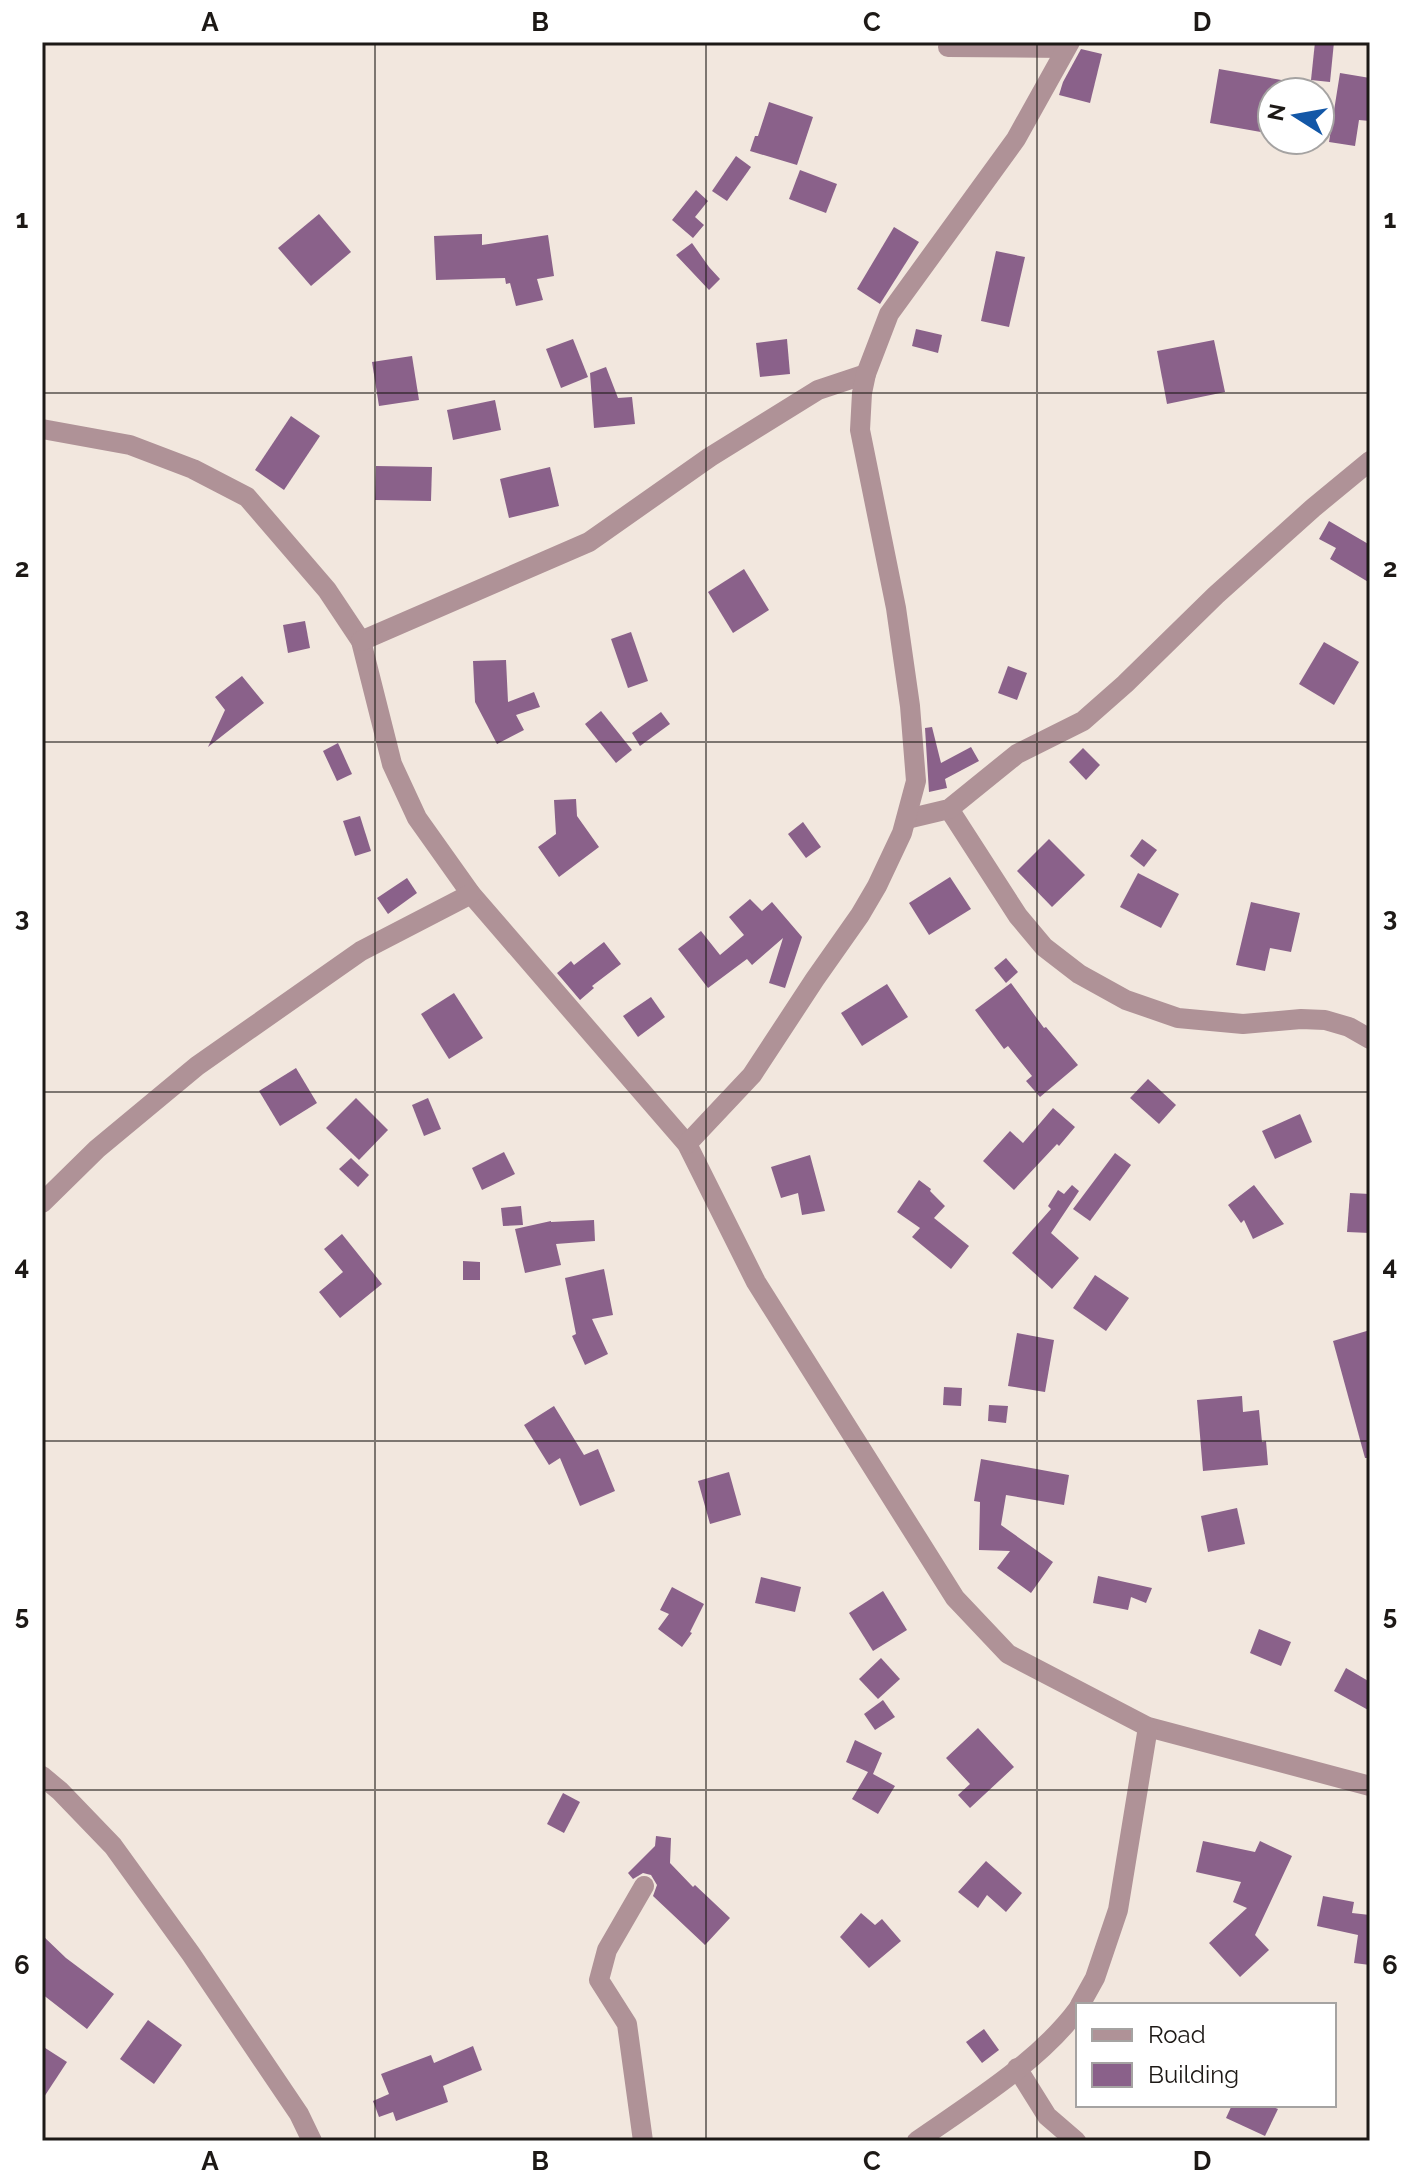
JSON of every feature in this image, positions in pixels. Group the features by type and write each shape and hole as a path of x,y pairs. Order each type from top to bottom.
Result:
{"street":[{"path":"687,1144 752,1075 860,915 896,847 907,819 916,781 911,721 896,608 860,430 862,393 889,314 1016,139 1068,45 948,47"},
{"path":"361,641 589,542 710,457 818,390 866,374"},
{"path":"42,429 130,445 193,469 247,497 327,590 361,641 392,764 417,818 471,894 687,1144 756,1282 955,1598 1008,1654 1148,1727 1370,1786"},
{"path":"907,819 949,809 1017,754 1083,721 1216,595 1370,461"},
{"path":"949,809 1018,916 1044,947 1079,974 1126,1000 1178,1018 1243,1024 1325,1020 1349,1027 1370,1039"},
{"path":"42,1203 97,1149 197,1066 361,951 471,894"},
{"path":"1081,2003 1095,1978 1118,1910 1148,1727"},
{"path":"42,1776 113,1846 191,1954 299,2114 312,2141"},
{"path":"643,2141 627,2024 599,1980 607,1950 644,1886"},
{"path":"917,2141 1017,2068 1048,2042 1076,2010"},
{"path":"1017,2068 1047,2116 1076,2141"}],"building":[{"path":"1315,42 1334,42 1331,76 1311,76"},
{"path":"1081,49 1102,54 1090,103 1059,95"},
{"path":"1219,69 1259,76 1256,76 1256,131 1210,123"},
{"path":"1340,73 1370,78 1370,121 1359,120 1355,146 1336,143 1336,98"},
{"path":"769,102 813,117 797,165 750,151"},
{"path":"736,156 751,167 727,201 712,191"},
{"path":"800,170 837,184 826,213 789,199"},
{"path":"696,190 708,201 695,217 704,225 693,238 672,220"},
{"path":"319,214 351,252 311,286 278,248"},
{"path":"894,227 919,242 880,304 857,289"},
{"path":"482,234 482,245 548,235 554,276 537,279 543,300 516,306 510,283 506,284 505,278 436,280 434,236"},
{"path":"692,243 720,279 709,290 676,255"},
{"path":"996,251 1025,257 1009,327 981,321"},
{"path":"916,329 942,335 938,353 912,346"},
{"path":"573,339 588,377 561,388 546,349"},
{"path":"787,339 790,374 760,377 756,343"},
{"path":"1214,340 1225,392 1167,404 1157,351"},
{"path":"412,356 419,400 379,406 372,362"},
{"path":"606,367 618,398 632,397 635,424 594,428 590,373"},
{"path":"495,400 501,430 453,440 447,410"},
{"path":"291,416 320,436 284,490 255,470"},
{"path":"376,466 432,467 431,501 375,500"},
{"path":"550,467 559,506 509,518 500,479"},
{"path":"1329,521 1370,545 1370,583 1330,559 1336,548 1319,539"},
{"path":"744,569 769,610 733,633 708,592"},
{"path":"305,621 310,648 288,653 283,625"},
{"path":"631,632 648,681 628,688 611,639"},
{"path":"1324,642 1359,662 1334,705 1299,684"},
{"path":"506,660 508,702 534,692 540,707 516,715 524,730 497,744 475,702 473,661"},
{"path":"1008,666 1027,673 1017,700 998,693"},
{"path":"242,676 264,703 208,747 225,710 215,697"},
{"path":"601,711 632,750 616,763 585,724"},
{"path":"661,712 670,724 640,746 632,733"},
{"path":"932,727 941,763 971,747 979,761 945,779 947,788 929,792 925,728"},
{"path":"338,743 352,774 337,781 323,751"},
{"path":"1083,748 1100,765 1086,780 1069,762"},
{"path":"576,799 577,816 599,847 559,877 538,847 556,834 554,800"},
{"path":"360,816 371,851 355,856 343,821"},
{"path":"803,822 821,847 806,858 788,834"},
{"path":"1049,839 1085,875 1052,907 1017,871"},
{"path":"1142,839 1157,850 1144,867 1130,856"},
{"path":"1138,873 1179,894 1161,928 1120,907"},
{"path":"950,877 971,909 929,935 909,903"},
{"path":"407,878 417,893 388,914 377,898"},
{"path":"750,899 762,911 772,902 802,937 785,988 769,983 783,938 752,965 747,959 708,988 678,949 701,931 720,955 744,935 729,917"},
{"path":"1251,902 1300,913 1291,952 1270,948 1265,971 1236,965"},
{"path":"604,942 621,964 592,986 594,988 580,1000 557,973 571,961 574,965"},
{"path":"1006,958 1018,972 1006,983 994,968"},
{"path":"1011,983 1044,1028 1078,1065 1040,1097 1026,1081 1032,1076 1008,1046 1004,1049 975,1010"},
{"path":"887,984 908,1017 862,1046 841,1013"},
{"path":"454,993 483,1038 449,1059 421,1014"},
{"path":"651,997 665,1017 638,1037 623,1016"},
{"path":"296,1068 317,1103 280,1126 259,1091"},
{"path":"1148,1079 1176,1105 1159,1124 1130,1098"},
{"path":"356,1098 388,1130 359,1160 326,1128"},
{"path":"428,1098 441,1129 424,1136 412,1105"},
{"path":"1053,1108 1075,1127 1014,1190 983,1161 1010,1131 1023,1143"},
{"path":"1300,1114 1312,1142 1275,1159 1262,1131"},
{"path":"504,1152 515,1174 482,1190 472,1168"},
{"path":"1115,1153 1131,1165 1090,1221 1073,1209"},
{"path":"810,1155 825,1211 802,1215 798,1193 781,1198 771,1167"},
{"path":"351,1158 369,1175 358,1187 339,1169"},
{"path":"919,1180 945,1206 934,1218 969,1246 951,1269 912,1237 920,1228 897,1212"},
{"path":"1072,1185 1079,1191 1051,1233 1079,1258 1052,1289 1012,1253 1051,1209 1048,1206 1058,1190 1064,1194"},
{"path":"1254,1185 1284,1224 1253,1239 1244,1220 1241,1223 1228,1205"},
{"path":"1350,1193 1370,1194 1370,1233 1347,1232"},
{"path":"521,1206 523,1225 503,1226 501,1208"},
{"path":"594,1220 595,1241 556,1244 561,1265 525,1273 515,1229 551,1221"},
{"path":"342,1234 382,1284 340,1318 319,1292 343,1272 324,1249"},
{"path":"463,1261 480,1262 480,1280 463,1280"},
{"path":"604,1269 613,1315 592,1319 608,1354 585,1365 572,1336 576,1334 565,1278"},
{"path":"1095,1275 1129,1298 1106,1331 1073,1308"},
{"path":"1370,1330 1370,1458 1365,1458 1333,1341"},
{"path":"1017,1333 1054,1340 1045,1392 1008,1386"},
{"path":"944,1387 962,1388 961,1406 943,1405"},
{"path":"1242,1396 1243,1412 1259,1410 1268,1465 1203,1471 1197,1400"},
{"path":"989,1405 1008,1406 1006,1423 988,1421"},
{"path":"554,1406 584,1455 598,1449 615,1491 580,1506 560,1458 549,1465 524,1425"},
{"path":"981,1459 1069,1475 1064,1505 1006,1495 1001,1525 1053,1562 1031,1593 997,1568 1010,1551 979,1550 980,1502 974,1501"},
{"path":"729,1472 741,1515 710,1524 698,1481"},
{"path":"1237,1508 1245,1544 1208,1552 1201,1516"},
{"path":"1098,1576 1152,1588 1146,1603 1131,1597 1128,1610 1093,1603"},
{"path":"761,1577 801,1587 795,1612 755,1603"},
{"path":"672,1587 704,1604 692,1633 682,1647 658,1629 669,1614 660,1610"},
{"path":"883,1591 907,1630 873,1651 849,1613"},
{"path":"1259,1629 1291,1642 1281,1666 1250,1653"},
{"path":"881,1658 900,1679 878,1699 859,1679"},
{"path":"1346,1668 1370,1682 1370,1711 1334,1691"},
{"path":"883,1700 895,1717 875,1730 864,1714"},
{"path":"978,1728 1014,1767 970,1808 958,1795 970,1784 946,1758"},
{"path":"855,1740 882,1753 873,1774 895,1786 878,1814 852,1799 868,1772 846,1762"},
{"path":"563,1793 580,1802 564,1833 547,1824"},
{"path":"656,1836 671,1838 670,1863 730,1918 705,1945 653,1896 657,1885 651,1875 643,1873 633,1879 628,1873 655,1846"},
{"path":"1203,1841 1255,1852 1260,1841 1292,1856 1255,1935 1269,1950 1240,1977 1209,1943 1247,1908 1233,1902 1241,1882 1196,1872"},
{"path":"986,1861 1022,1893 1006,1912 987,1895 978,1908 958,1892"},
{"path":"1323,1896 1354,1902 1352,1913 1370,1915 1370,1965 1354,1963 1358,1935 1317,1926"},
{"path":"861,1913 875,1925 882,1919 901,1941 869,1968 840,1937"},
{"path":"42,1935 66,1958 114,1994 87,2029 42,1994"},
{"path":"148,2020 182,2045 154,2084 120,2059"},
{"path":"984,2029 999,2050 982,2063 966,2042"},
{"path":"42,2046 67,2062 42,2100"},
{"path":"473,2046 482,2070 443,2086 448,2102 396,2121 393,2112 379,2117 373,2101 389,2094 381,2074 431,2055 434,2063"},
{"path":"1231,2107 1278,2109 1265,2136 1226,2118"}]}
